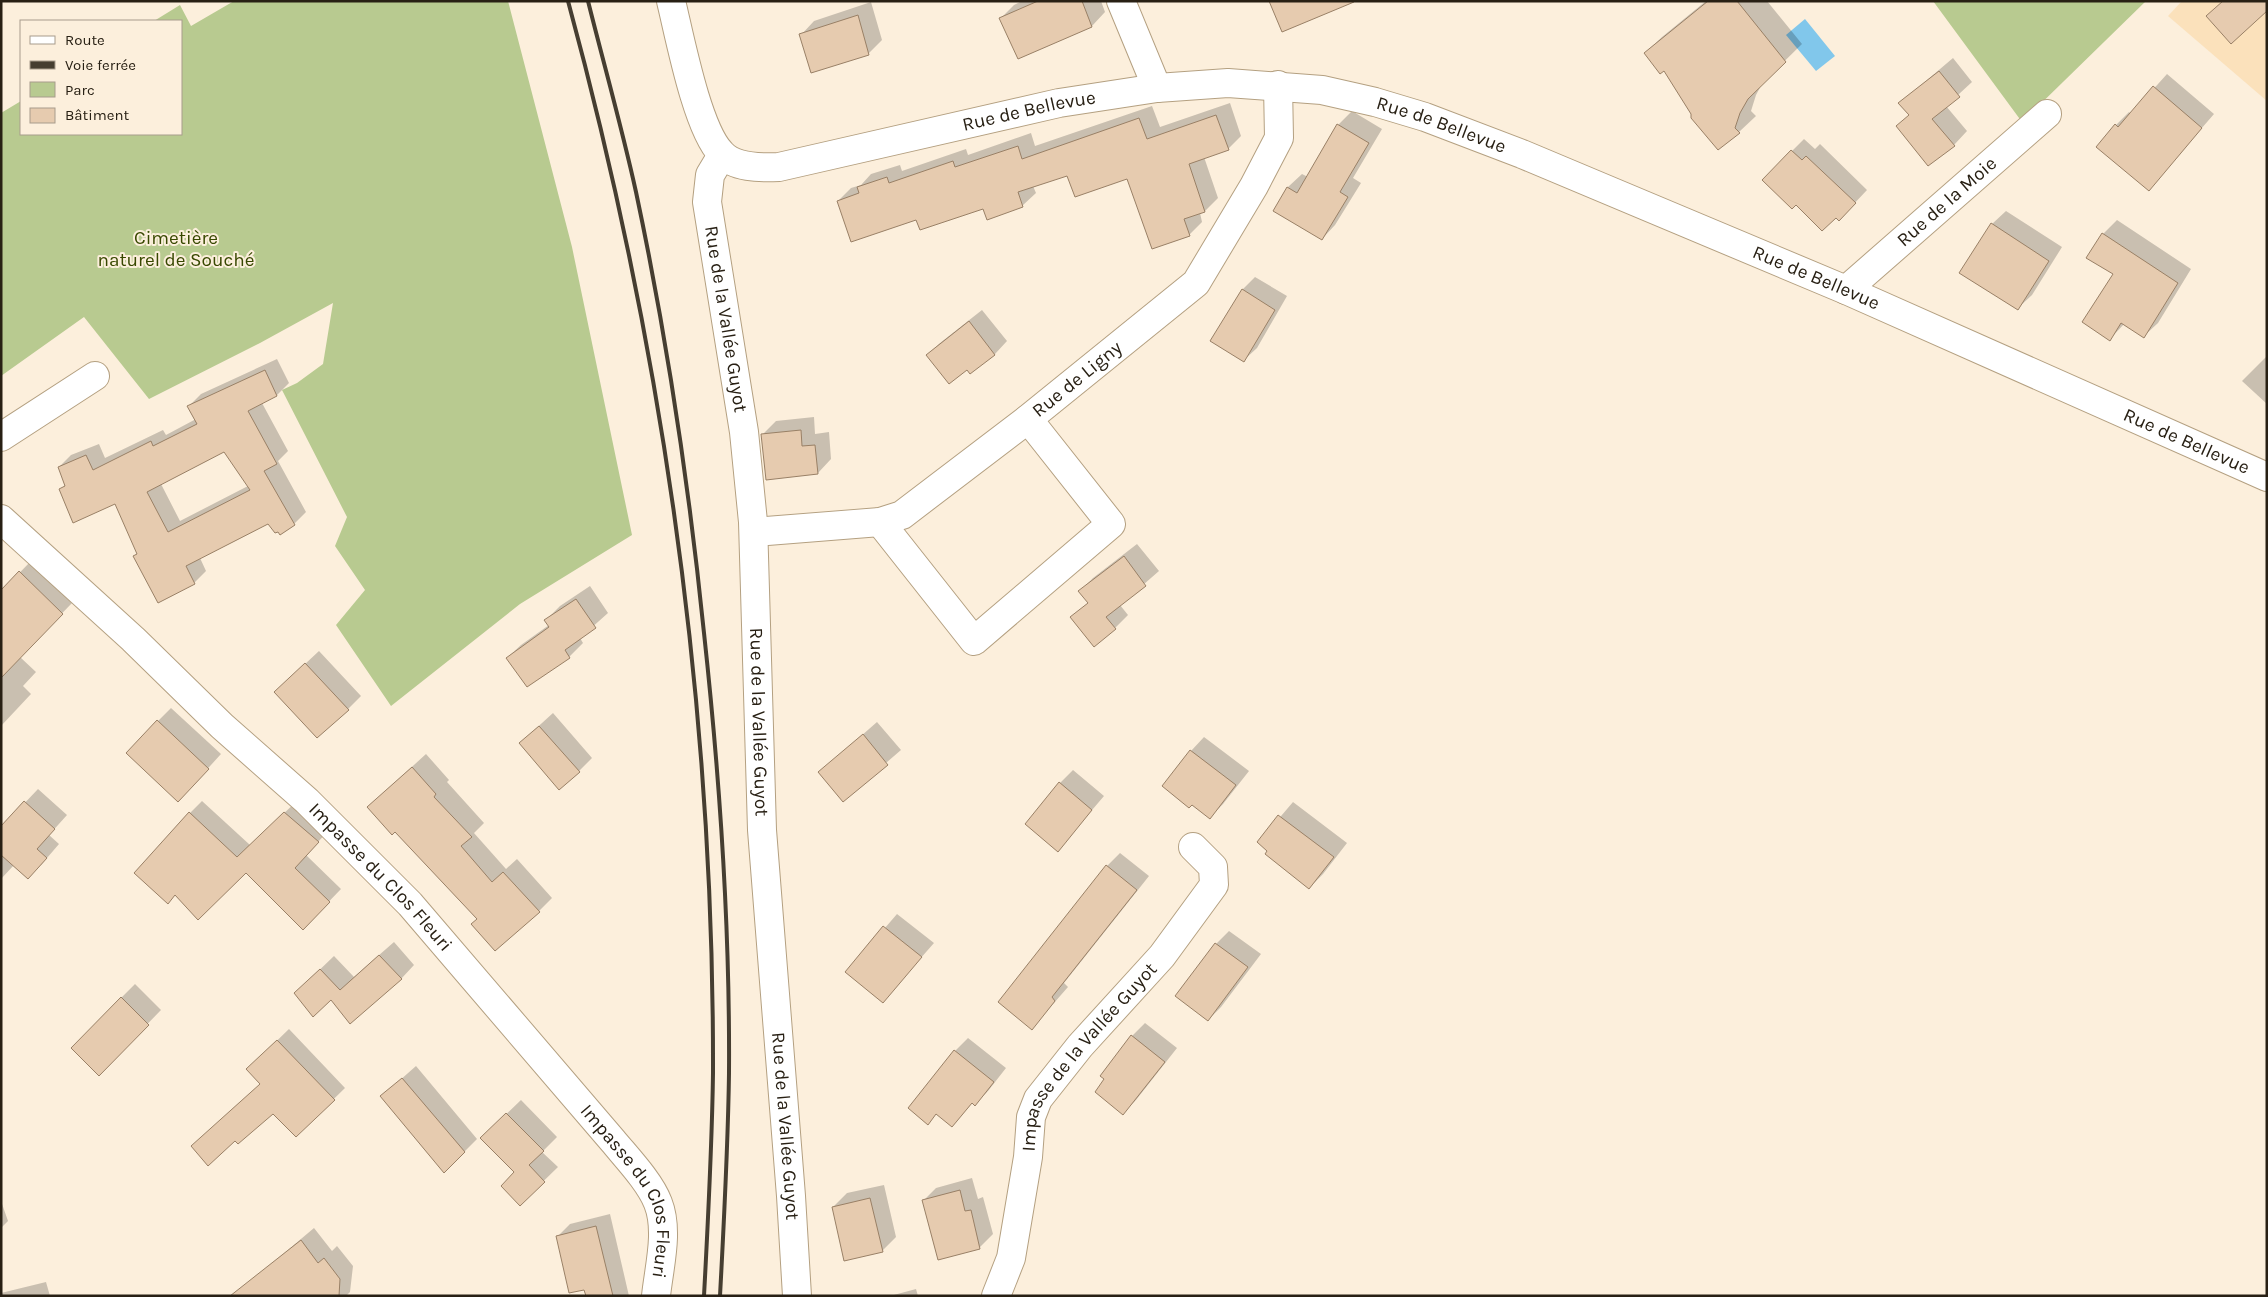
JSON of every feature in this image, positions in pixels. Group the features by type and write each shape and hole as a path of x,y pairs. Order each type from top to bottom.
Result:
{"street":[{"path":"671,1 701,117 709,138 722,155"},
{"path":"1121,1 1157,88"},
{"name":"Rue de Bellevue","path":"722,155 752,167 779,168 1059,103 1157,88 1228,84 1278,85 1322,90 1375,102 1425,118 1522,154 1846,290 2267,477"},
{"name":"Rue de Ligny","path":"754,532 880,522 902,515 1028,418 1196,282 1254,186 1279,138 1278,85"},
{"name":"Rue de la Moie","path":"1846,290 2047,114"},
{"name":"Rue de la Vallée Guyot","path":"722,155 710,174 707,202 742,423 754,532 762,830 790,1176 796,1296"},
{"path":"1,437 95,376"},
{"path":"880,522 974,641 1111,524 1028,418"},
{"name":"Impasse du Clos Fleuri","path":"1,519 133,639 222,726 307,801 410,904 606,1133 638,1172 658,1202 662,1220 656,1296"},
{"name":"Impasse de la Vallée Guyot","path":"996,1296 1011,1258 1028,1156 1032,1117 1038,1099 1080,1046 1162,956 1214,885 1213,867 1193,847"}],"shaded area":[{"path":"2182,1 2267,1 2267,101 2168,16"}],"green space":[{"name":"Cimetière naturel de Souché","path":"234,1 508,1 572,247 632,535 520,604 391,706 336,625 365,590 335,546 347,517 282,390 297,383 323,364 333,303 260,343 149,399 84,317 1,376 1,113 20,102 20,135 182,135 182,20 156,20 180,5 191,26"},
{"path":"1933,1 2146,1 2022,122"}],"water":[{"path":"1805,19 1835,56 1816,71 1786,35"}],"building":[{"path":"1038,1 1082,1 1092,27 1018,59 999,18"},
{"path":"1269,1 1354,1 1354,2 1282,32"},
{"path":"1708,1 1737,1 1786,62 1748,99 1740,113 1735,128 1740,133 1718,150 1691,118 1691,114 1664,71 1660,74 1644,53"},
{"path":"2223,1 2267,1 2267,11 2231,44 2206,16"},
{"path":"858,15 869,55 811,73 799,34"},
{"path":"1939,71 1960,97 1932,119 1955,146 1928,166 1896,126 1909,115 1898,103"},
{"path":"2153,86 2202,128 2149,191 2096,147 2115,124 2118,127"},
{"path":"1216,115 1229,150 1189,164 1205,212 1184,219 1190,236 1152,249 1127,179 1075,197 1067,176 1018,192 1023,207 987,220 983,209 920,230 916,220 851,242 837,201 859,193 857,187 887,177 889,183 953,161 955,167 1018,146 1022,159 1139,118 1147,139"},
{"path":"1337,124 1369,143 1340,192 1348,197 1322,240 1273,211 1287,187 1297,193"},
{"path":"1791,150 1802,160 1806,156 1856,203 1839,221 1836,218 1822,231 1796,205 1792,209 1762,180"},
{"path":"1991,223 2049,261 2018,310 1959,273"},
{"path":"2102,233 2178,283 2144,338 2121,323 2110,341 2082,322 2113,274 2086,258"},
{"path":"1242,289 1275,310 1244,362 1210,341"},
{"path":"969,321 995,355 970,374 967,370 949,384 926,355"},
{"path":"265,370 277,396 248,411 277,464 264,471 295,525 280,535 278,532 275,533 268,524 186,566 195,584 158,603 133,556 137,554 115,504 73,523 59,489 65,486 58,467 86,455 93,470 151,441 153,446 197,424 187,406","holes":["224,452 250,490 168,532 147,492"]},
{"path":"801,430 802,446 815,445 818,474 766,480 761,434"},
{"path":"1124,556 1146,586 1106,617 1116,629 1094,647 1070,617 1088,603 1078,591"},
{"path":"19,571 63,614 1,678 1,590"},
{"path":"576,599 596,628 565,650 570,658 527,687 506,658 549,627 544,620"},
{"path":"305,663 349,710 317,738 274,692"},
{"path":"157,720 209,769 178,802 126,753"},
{"path":"539,726 580,772 559,790 519,743"},
{"path":"863,734 888,765 843,802 818,772"},
{"path":"1190,750 1236,785 1210,819 1192,805 1189,808 1162,786"},
{"path":"412,767 436,794 434,797 472,837 461,846 492,882 503,872 540,912 495,951 471,924 477,919 395,832 392,835 367,807"},
{"path":"1059,782 1092,810 1058,852 1025,824"},
{"path":"24,801 55,829 37,849 47,858 28,879 1,855 1,826"},
{"path":"189,812 237,857 284,812 319,842 295,868 330,902 303,930 246,873 198,920 175,895 168,904 134,873"},
{"path":"1278,815 1334,857 1309,889 1265,854 1267,851 1257,842"},
{"path":"1106,865 1137,890 1052,997 1055,1001 1032,1030 998,1002"},
{"path":"883,926 922,957 883,1003 845,972"},
{"path":"1215,943 1248,967 1208,1021 1175,996"},
{"path":"379,955 402,979 350,1024 331,1000 313,1017 294,993 320,969 340,990"},
{"path":"121,997 149,1025 99,1076 71,1048"},
{"path":"1131,1035 1165,1062 1123,1115 1095,1092 1104,1079 1100,1076"},
{"path":"277,1040 335,1100 296,1137 273,1114 238,1144 235,1141 208,1166 191,1146 260,1084 246,1069"},
{"path":"954,1050 994,1082 975,1106 972,1103 952,1127 936,1114 928,1125 908,1108"},
{"path":"402,1078 465,1152 444,1173 380,1096"},
{"path":"506,1113 544,1151 529,1165 545,1182 520,1206 501,1186 514,1172 480,1138"},
{"path":"960,1190 965,1211 971,1210 980,1249 938,1260 922,1200"},
{"path":"870,1198 883,1252 844,1261 832,1207"},
{"path":"596,1226 613,1296 586,1296 584,1290 569,1293 556,1236"},
{"path":"301,1240 318,1263 324,1258 340,1279 339,1296 230,1296"}],"railway":[{"path":"568,1 602,132 631,265 656,398 676,532 693,667 704,802 711,937 713,1073 704,1296"},
{"path":"588,1 631,168 658,302 684,467 710,688 723,853 729,1018 728,1129 720,1296"}]}
